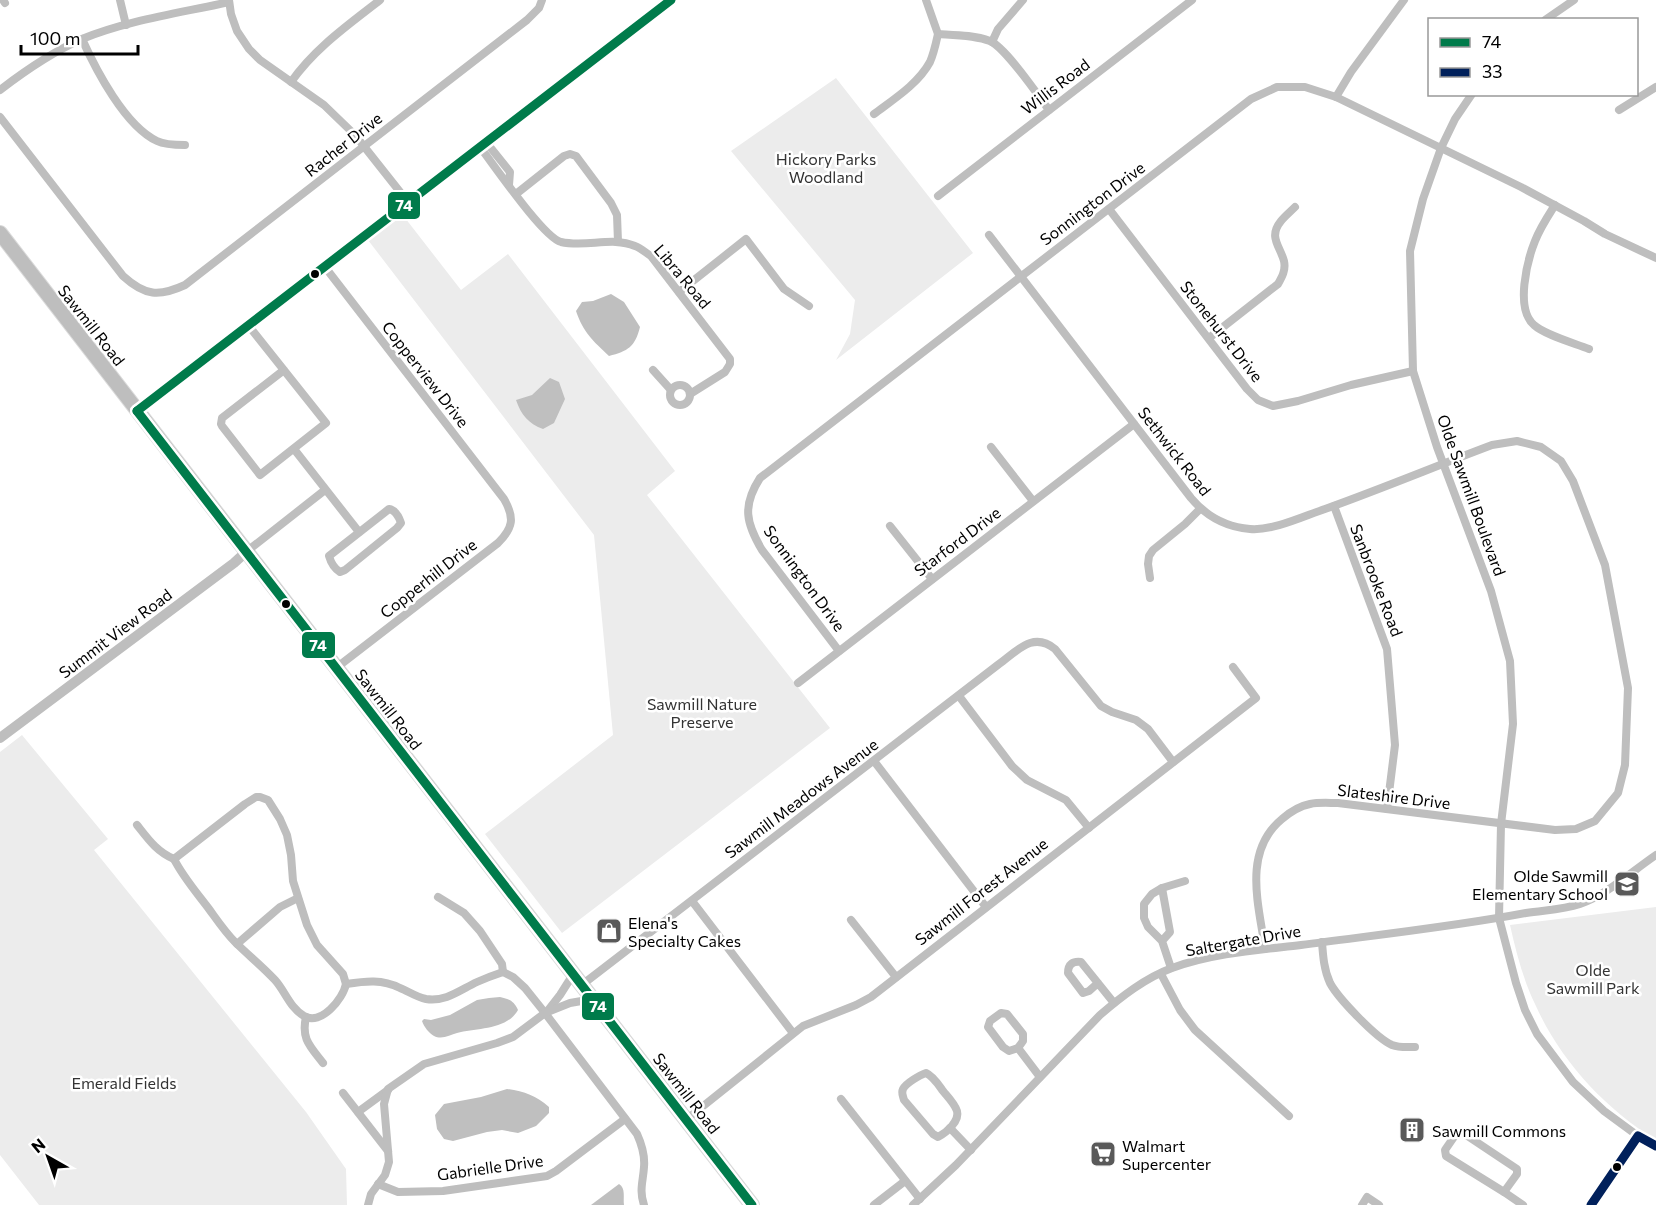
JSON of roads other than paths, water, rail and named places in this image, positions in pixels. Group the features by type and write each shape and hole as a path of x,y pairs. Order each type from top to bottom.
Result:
{"main road":[{"name":"Sawmill Road","path":"0,233 752,1205"}],"street":[{"path":"120,0 126,25"},
{"path":"291,82 328,41 380,0"},
{"name":"Racher Drive","path":"0,117 123,276 135,287 151,293 169,292 185,285 528,20 539,8 542,0"},
{"path":"137,411 671,0"},
{"path":"874,114 909,88 929,64 938,34 926,0"},
{"path":"992,42 998,30 1023,0"},
{"name":"Willis Road","path":"938,196 1192,0"},
{"path":"1336,98 1351,72 1404,0"},
{"path":"1548,18 1574,0"},
{"path":"0,90 45,58 82,39 126,25 229,1 231,14 242,41 260,60 324,105 355,135 408,202"},
{"path":"938,34 960,35 992,42 1011,60 1049,110"},
{"path":"82,39 104,82 136,125 158,141 185,145"},
{"name":"Sonnington Drive","path":"839,651 762,550 754,536 748,521 749,498 760,478 1251,99 1277,87 1305,87 1336,98 1555,205 1605,234 1656,258"},
{"path":"1619,110 1656,87"},
{"name":"Olde Sawmill Boulevard","path":"1471,96 1455,119 1441,148 1423,199 1410,251 1413,371 1437,447 1491,591 1510,661 1513,724 1501,824 1499,918 1522,1001 1537,1034 1573,1082 1604,1111 1656,1146"},
{"name":"Libra Road","path":"483,145 510,172 509,186 541,227 558,241 580,245 618,242 636,246 651,256 727,355 730,364 725,372 690,394"},
{"path":"516,194 564,156 570,154 576,156 611,203 617,215 618,242"},
{"path":"1555,205 1535,240 1526,268 1524,305 1527,316 1534,325 1589,349"},
{"path":"1209,338 1278,284 1283,274 1284,263 1275,242 1275,232 1280,222 1295,207"},
{"name":"Stonehurst Drive","path":"1109,209 1247,389 1258,400 1273,406 1413,371"},
{"name":"Sethwick Road","path":"989,235 1200,508 1220,521 1235,527 1253,529 1290,521 1443,463"},
{"path":"679,292 746,239 784,289 810,306"},
{"name":"Copperview Drive","path":"325,267 504,500"},
{"path":"248,325 284,370 326,423 260,475 221,424 222,418 284,370"},
{"path":"653,370 671,390"},
{"path":"682,385 688,388 690,394 683,405 677,404 670,397 671,390 682,385"},
{"name":"Starford Drive","path":"798,682 1134,424"},
{"name":"Slateshire Drive","path":"1265,949 1256,880 1258,856 1267,835 1276,824 1298,808 1311,804 1338,803 1501,824 1576,830 1595,821 1618,793 1625,765 1628,688 1605,565 1573,481 1561,461 1541,447 1517,441 1492,445 1443,463"},
{"path":"991,447 1033,501"},
{"path":"294,449 359,532"},
{"path":"246,552 325,490"},
{"name":"Copperhill Drive","path":"336,668 498,543 507,534 511,523 510,510 504,500"},
{"name":"Sanbrooke Road","path":"1334,506 1387,649 1395,745 1387,808"},
{"path":"1150,578 1148,564 1153,550 1185,524 1200,508"},
{"path":"389,509 393,510 399,518 398,528 340,572 336,570 329,556 359,532 389,509"},
{"path":"890,526 932,579"},
{"name":"Summit View Road","path":"0,738 246,552"},
{"name":"Sawmill Meadows Avenue","path":"545,1013 578,979 692,901 1033,641 1041,641 1055,649 1101,706 1136,720 1148,729 1173,762"},
{"name":"Sawmill Forest Avenue","path":"687,1119 803,1026 871,997 1256,698 1233,667"},
{"path":"958,696 1012,766 1027,780 1066,800 1089,828"},
{"path":"874,761 986,907"},
{"path":"136,825 154,846 174,860 198,895 237,944 276,981 292,1006 309,1018 325,1014 339,1001 345,992 346,984 343,974 317,945 311,934 293,881 291,855 286,835 280,819 267,800 256,797 245,804 174,860"},
{"name":"Saltergate Drive","path":"916,1202 971,1149 1100,1015 1140,985 1171,968 1213,957 1265,949 1564,908 1580,904 1616,885 1656,855"},
{"path":"1171,968 1162,941 1148,927 1144,918 1144,904 1152,894 1162,888 1185,880"},
{"path":"1162,888 1170,932 1162,941"},
{"path":"438,897 464,914 480,931 502,963 503,972"},
{"path":"237,944 280,906 298,898"},
{"path":"692,901 794,1033"},
{"path":"851,920 896,977"},
{"path":"1322,942 1330,982 1347,1006 1391,1044 1415,1047"},
{"path":"346,984 366,981 386,982 425,999 435,999 454,995 478,981 503,972 513,977 545,1013 637,1134 642,1147 644,1167 641,1190 644,1205"},
{"path":"1161,974 1180,1010 1195,1030 1289,1116"},
{"path":"1098,983 1114,1003"},
{"path":"358,1112 424,1064 513,1037 545,1013 570,1003 593,999"},
{"path":"1007,1014 1023,1034 1023,1041 1018,1048 1009,1051 1003,1047 988,1027 990,1021 997,1015 1007,1014"},
{"path":"306,1017 303,1029 307,1043 323,1063"},
{"path":"1018,1048 1040,1077"},
{"path":"930,1074 957,1111 957,1119 950,1128 938,1137 933,1134 904,1100 903,1089 919,1075 930,1074"},
{"path":"368,1205 371,1194 385,1175 389,1162 384,1104 388,1089"},
{"path":"343,1093 388,1151"},
{"path":"841,1099 905,1181 916,1202"},
{"name":"Gabrielle Drive","path":"378,1184 398,1191 443,1191 547,1176 625,1119"},
{"path":"950,1128 971,1149"},
{"path":"1504,1192 1517,1174 1516,1169 1463,1133 1456,1134 1445,1150 1446,1156 1523,1205"},
{"path":"1592,1205 1638,1136"},
{"path":"874,1205 905,1181"},
{"path":"1362,1205 1367,1197 1379,1205"}],"place":[{"name":"Olde Sawmill Elementary School","path":"1627,884"},
{"name":"Elena's Specialty Cakes","path":"609,931"},
{"name":"Sawmill Commons","path":"1412,1130"},
{"name":"Walmart Supercenter","path":"1103,1154"}],"park label":[{"name":"Hickory Parks Woodland","path":"826,167"},
{"name":"Sawmill Nature Preserve","path":"702,712"},
{"name":"Olde Sawmill Park","path":"1593,978"},
{"name":"Emerald Fields","path":"124,1082"}]}
